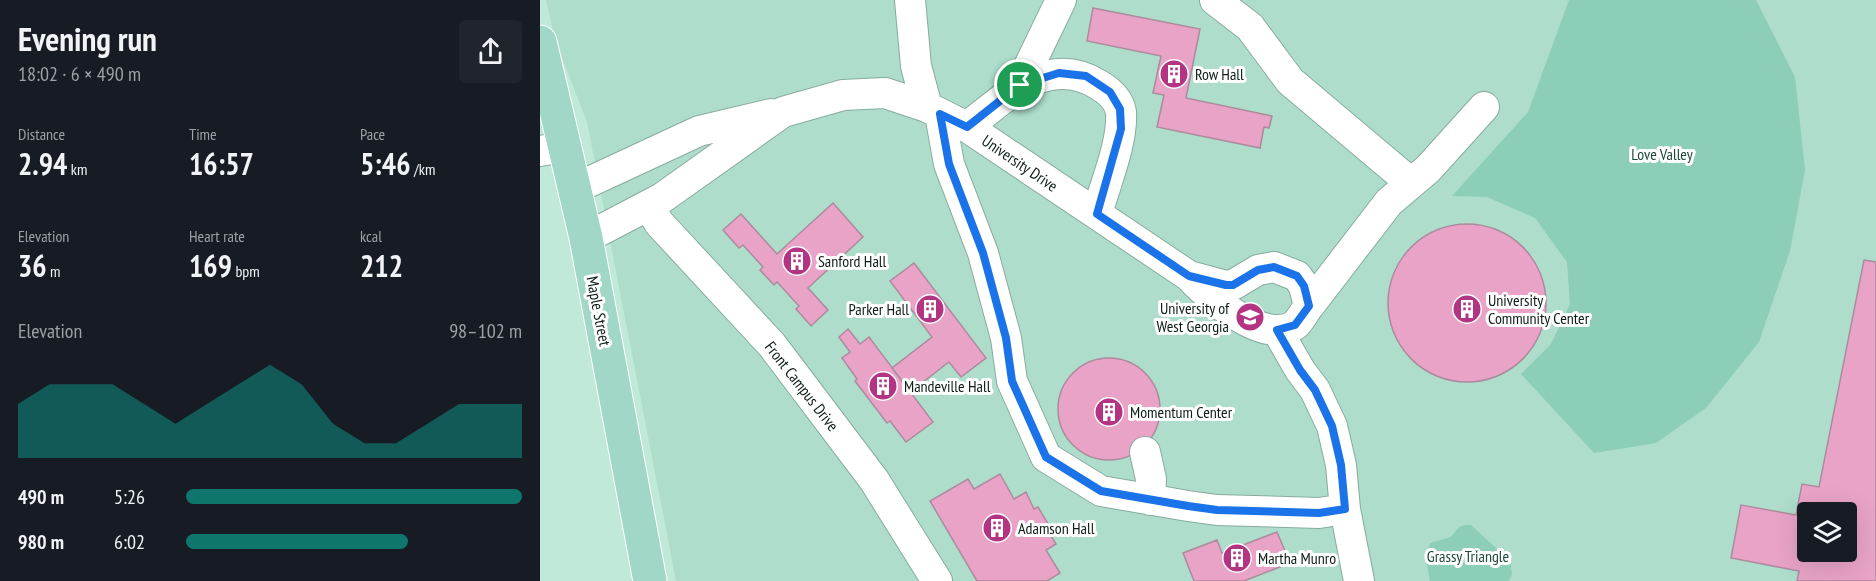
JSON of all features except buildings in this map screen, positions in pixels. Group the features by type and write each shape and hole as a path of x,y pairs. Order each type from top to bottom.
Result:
{"main road":[{"name":"Maple Street","path":"542,56 552,149 574,189 586,238 650,581"}],"street":[{"path":"910,0 916,66 934,111 949,164 983,253 1006,338 1012,381 1046,457 1101,491 1150,500 1217,510 1319,513 1345,509"},
{"path":"1020,85 1062,0"},
{"path":"1215,0 1250,27 1290,81 1412,183"},
{"path":"967,127 1020,85 1059,73 1086,76 1110,92 1120,109 1121,129 1097,214"},
{"name":"University Drive","path":"586,238 649,206 783,112 843,95 885,93 934,111 967,127 1189,276 1201,290 1228,312 1258,326 1277,330"},
{"path":"1359,581 1345,509 1341,465 1332,426 1315,390 1300,370 1277,330 1295,325 1389,202 1428,169 1484,107"},
{"path":"574,189 699,131 783,112"},
{"name":"Front Campus Drive","path":"649,206 659,223 772,345 874,480 938,581"},
{"name":"University Drive","path":"1189,276 1233,285 1258,270 1274,267 1297,276 1304,286 1309,306"},
{"path":"1146,452 1151,479 1150,500"}],"shaded area":[{"name":"University of West Georgia","path":"546,0 1876,0 1876,581 676,581 587,122 555,40"}],"green space":[{"name":"Love Valley","path":"1569,0 1756,0 1795,77 1805,170 1790,251 1759,342 1706,408 1656,443 1594,453 1521,374 1551,344 1570,304 1567,262 1535,218 1487,197 1452,196 1528,112"},
{"name":"Grassy Triangle","path":"1471,525 1510,561 1512,574 1509,581 1430,581 1426,559 1430,543 1451,537 1459,527"}],"place":[{"name":"Row Hall","path":"1174,74"},
{"name":"Sanford Hall","path":"797,261"},
{"name":"Parker Hall","path":"930,309"},
{"name":"University Community Center","path":"1467,309"},
{"name":"University of West Georgia","path":"1250,317"},
{"name":"Mandeville Hall","path":"883,386"},
{"name":"Momentum Center","path":"1109,412"},
{"name":"Adamson Hall","path":"997,528"},
{"name":"Martha Munro","path":"1237,558"}],"route":[{"path":"1059,73 1086,76 1110,92 1120,109 1121,129 1097,214 1189,276 1233,285 1258,270 1274,267 1297,276 1304,286 1309,306 1295,325 1277,330 1300,370 1315,390 1332,426 1341,465 1345,509 1319,513 1217,510 1101,491 1046,457 1012,381 1006,338 983,253 949,164 940,114 967,127 1020,85 1059,73"}]}
